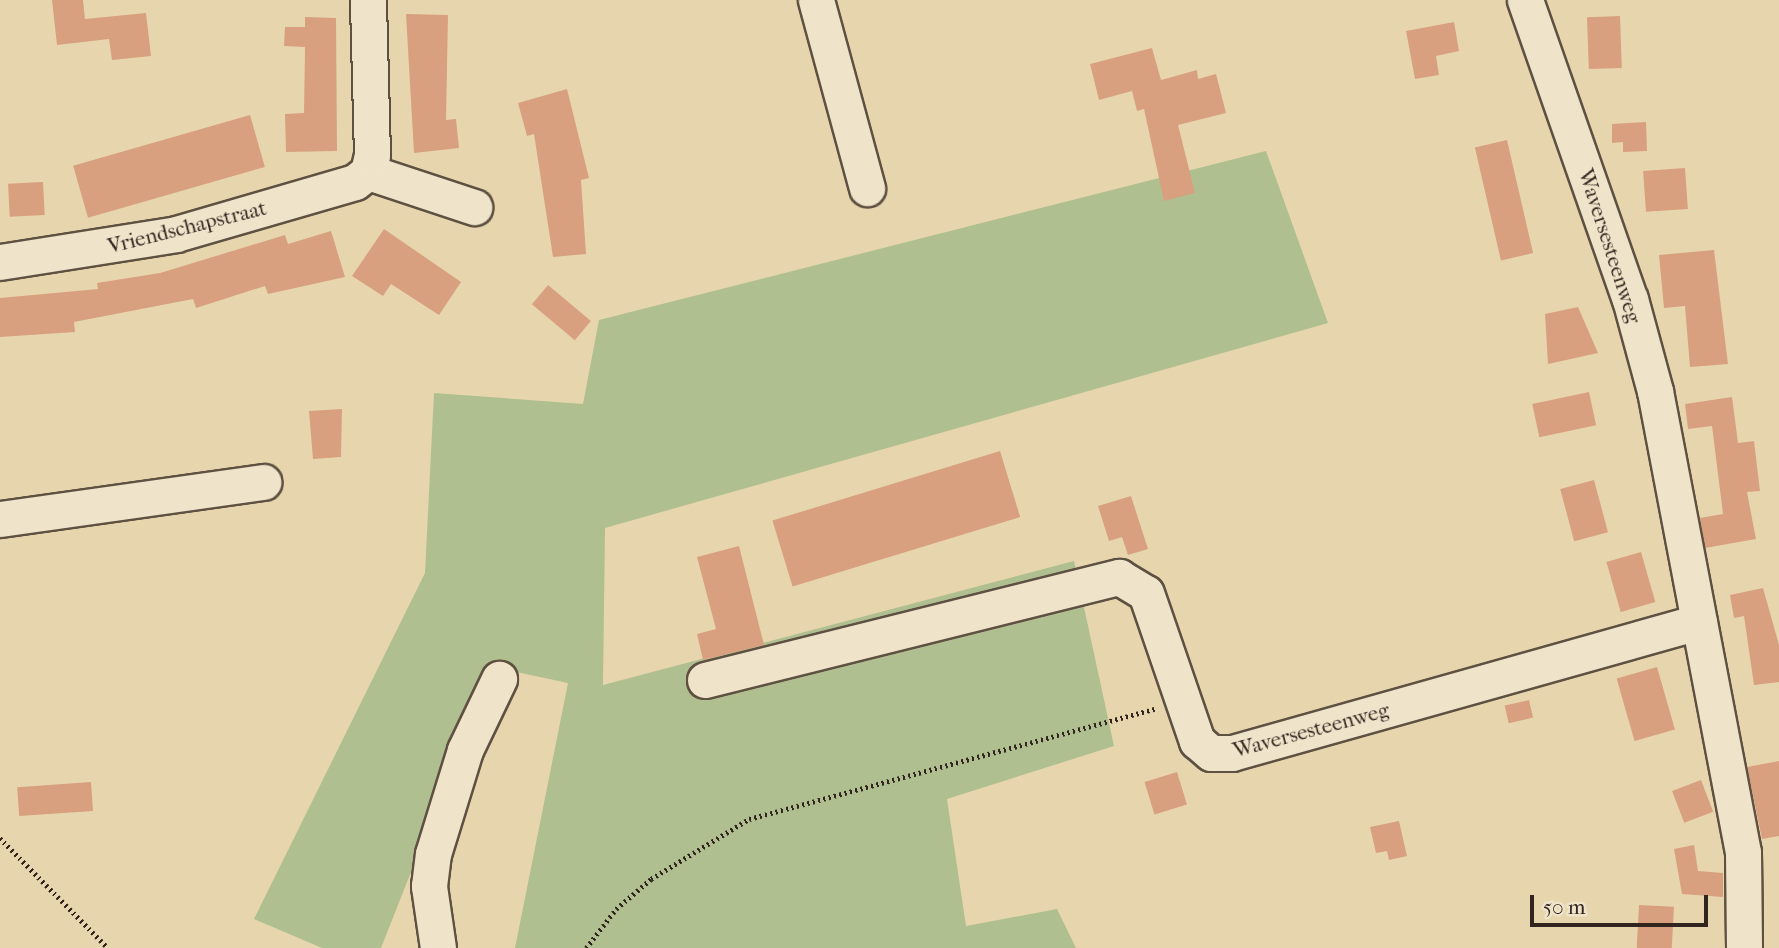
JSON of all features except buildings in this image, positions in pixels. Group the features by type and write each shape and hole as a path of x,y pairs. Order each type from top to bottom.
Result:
{"street":[{"path":"368,0 368,172 474,207"},
{"path":"816,0 867,188"},
{"name":"Waversesteenweg","path":"1525,0 1630,299 1674,480 1743,852 1744,948"},
{"name":"Vriendschapstraat","path":"0,262 176,234 355,182 368,172"},
{"path":"0,519 263,482"},
{"name":"Waversesteenweg","path":"705,680 1119,577 1146,593 1197,741 1211,753 1232,753 1699,622"},
{"path":"438,948 429,886 433,854 465,750 499,679"}],"path":[{"path":"586,948 616,909 651,879 749,819 1183,701"},
{"path":"0,838 108,948"}],"green space":[{"path":"1266,151 1328,323 605,528 603,685 1074,561 1114,746 947,799 966,926 1057,909 1076,948 515,948 568,683 492,667 381,948 322,948 254,919 425,573 434,393 583,404 599,320"}]}
